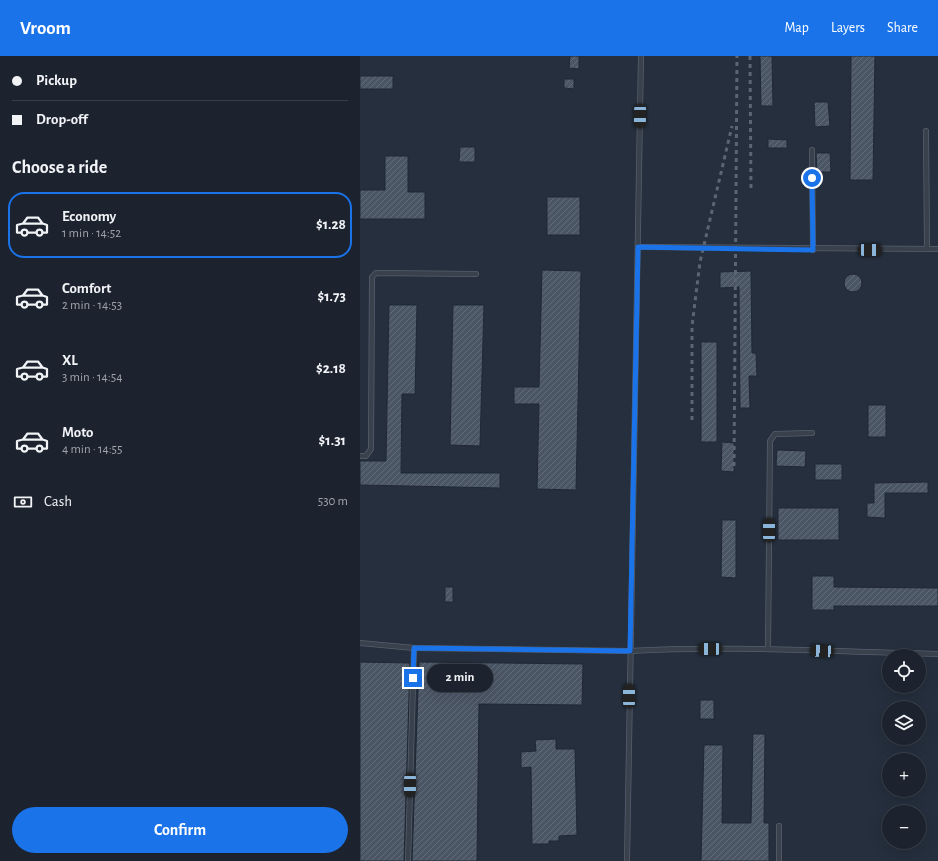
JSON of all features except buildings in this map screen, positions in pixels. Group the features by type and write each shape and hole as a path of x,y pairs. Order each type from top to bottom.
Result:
{"lane":[{"path":"627,861 641,56"},
{"path":"926,131 927,249"},
{"path":"812,150 813,250"},
{"path":"638,247 813,250 938,249"},
{"path":"360,456 366,456 371,449 372,277 376,273 476,274"},
{"path":"768,649 770,441 775,434 812,433"},
{"path":"360,643 414,648 630,651 663,649 768,649 938,654"},
{"path":"408,861 414,648"},
{"path":"779,826 779,861"}],"railway":[{"path":"734,466 737,56"},
{"path":"750,56 751,192"},
{"path":"692,420 692,326 700,262 732,126"}],"route":[{"path":"413,678 414,648 630,651 638,247 813,250 812,178"}]}
